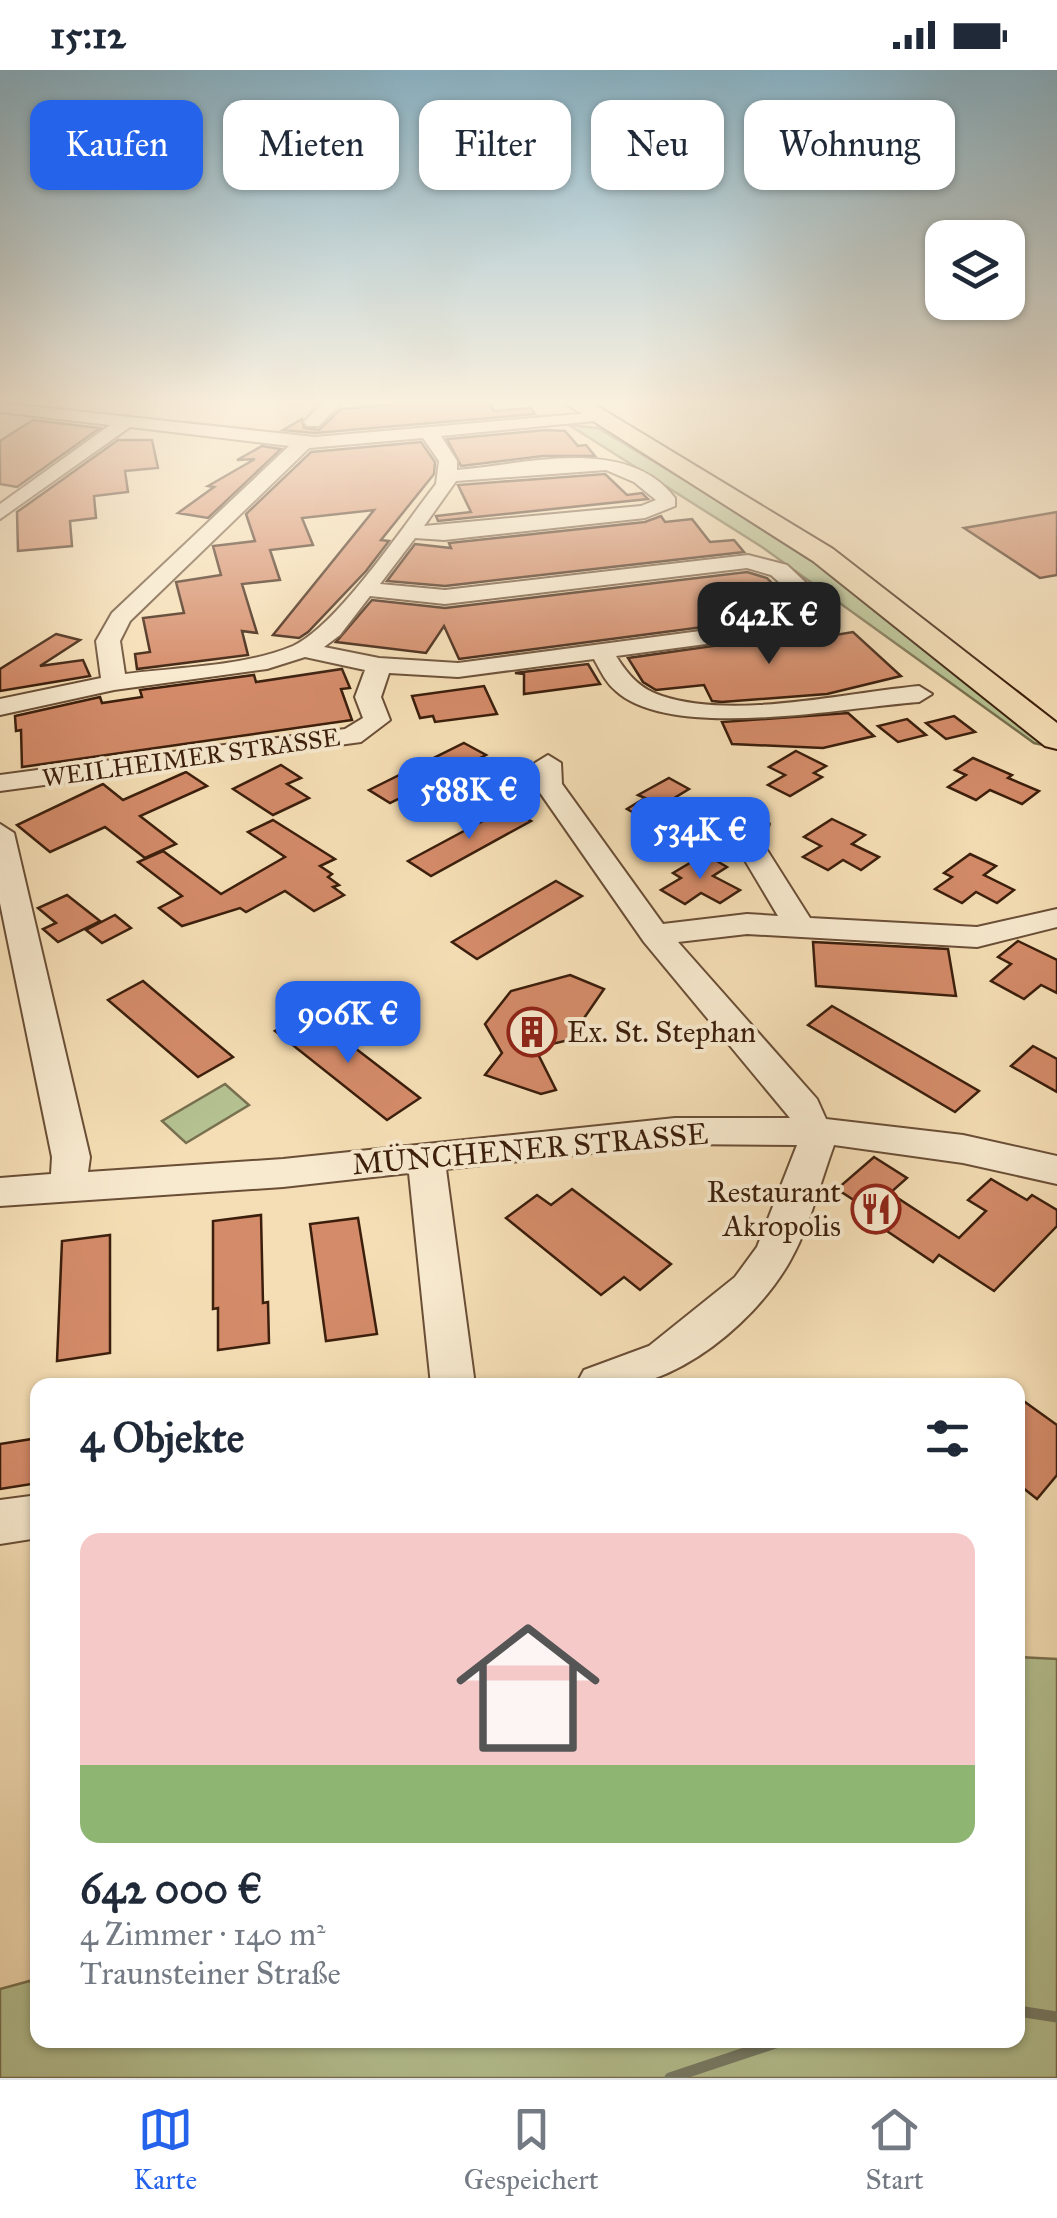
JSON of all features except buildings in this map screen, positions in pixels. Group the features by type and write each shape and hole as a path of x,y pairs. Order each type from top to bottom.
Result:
{"main road":[{"path":"726,497 822,556 1057,738"}],"street":[{"path":"0,513 23,497"},
{"path":"114,683 108,641 120,618 243,497"},
{"path":"0,708 114,683 267,662 304,650 332,630 435,497"},
{"path":"410,531 444,534 627,514 656,509 668,502 664,497"},
{"path":"304,650 380,665 458,670 812,623 827,612 772,566 748,561 445,596 364,589"},
{"path":"601,651 629,690 681,708 770,708 919,694"},
{"name":"WEILHEIMER STRASSE","path":"0,783 364,732 377,720 368,697 380,665"},
{"path":"548,763 548,784 656,935 804,1108 816,1131 816,1148 762,1274 664,1359 613,1378"},
{"path":"755,824 748,842 798,924"},
{"path":"0,833 71,1156 68,1189"},
{"path":"656,935 713,925 798,924 977,937 1057,918"},
{"name":"MÜNCHENER STRASSE","path":"0,1192 68,1189 674,1130 816,1131 963,1149 1057,1170"},
{"path":"426,1156 452,1378"},
{"path":"0,1522 30,1517"}],"green space":[{"path":"682,497 712,497 806,553 1053,747 1034,743 762,547"},
{"path":"225,1084 249,1105 186,1143 162,1121"},
{"path":"1025,1657 1057,1659 1057,2078 0,2078 0,1989 30,1981 30,2048 1025,2048"}],"waterway":[{"path":"1025,2012 1057,2017"},
{"path":"670,2078 760,2048"}],"place":[{"name":"Ex. St. Stephan","path":"532,1032"},
{"name":"Restaurant Akropolis","path":"876,1209"}]}
